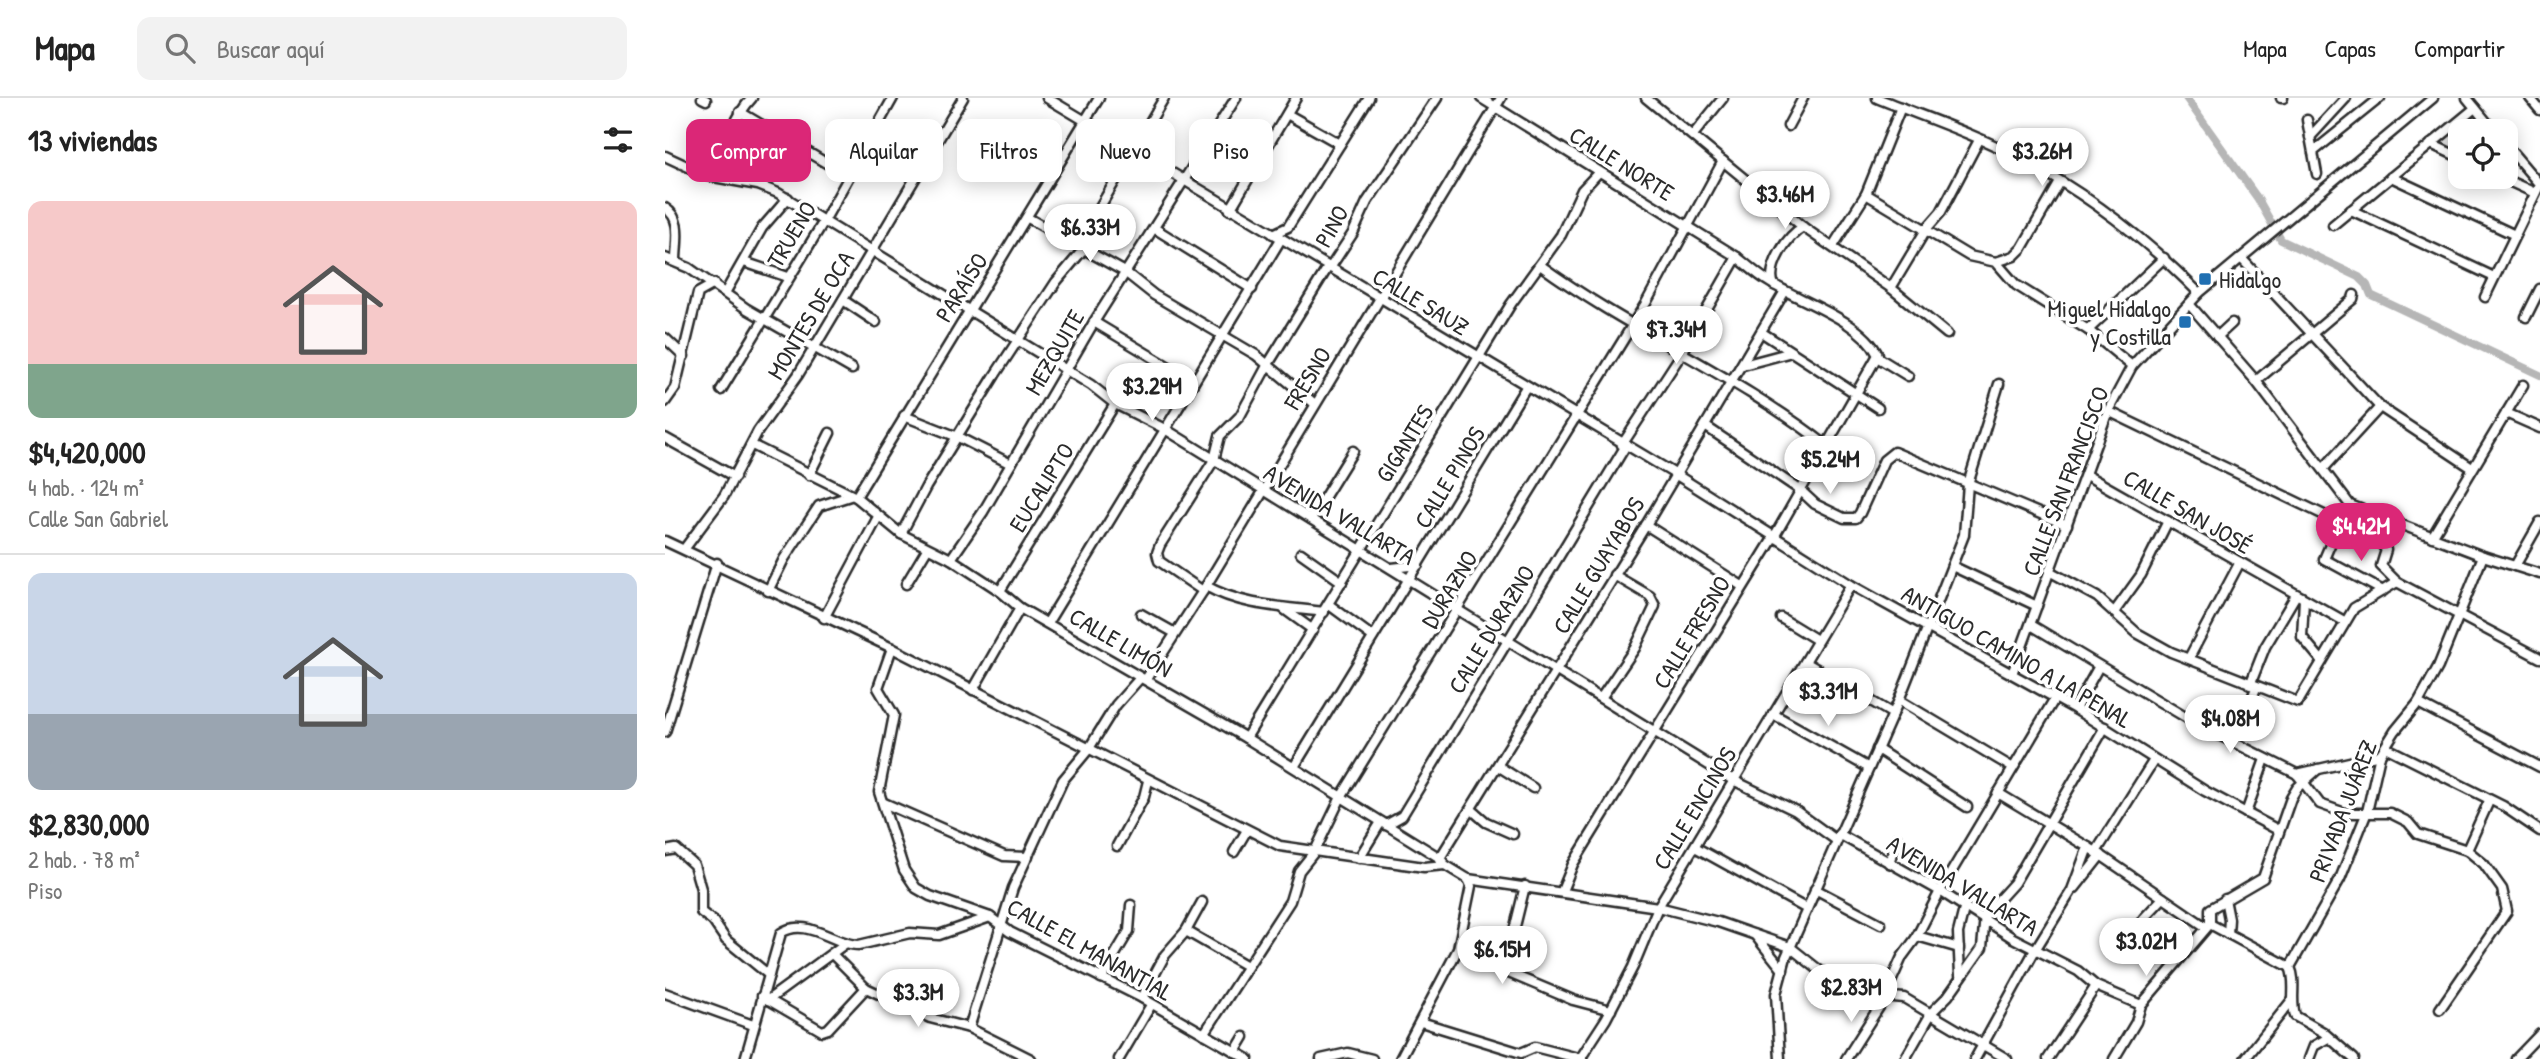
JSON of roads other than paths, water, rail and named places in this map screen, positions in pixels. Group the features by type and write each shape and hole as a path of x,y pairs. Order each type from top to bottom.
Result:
{"street":[{"path":"738,119 752,98"},
{"name":"TRUENO","path":"881,119 893,98"},
{"name":"MONTES DE OCA","path":"943,131 963,98"},
{"name":"CALLE SAUZ","path":"1047,98 1080,119"},
{"name":"PARAÍSO","path":"1087,119 1099,98"},
{"path":"1152,119 1164,98"},
{"name":"MEZQUITE","path":"1223,119 1236,98"},
{"path":"1230,210 1296,98"},
{"path":"1048,622 1369,98"},
{"name":"PINO","path":"1204,589 1159,561 1157,554 1214,460 1220,436 1240,416 1267,366 1353,233 1367,202 1392,170 1437,98"},
{"name":"CALLE NORTE","path":"1481,98 1737,257 1774,285 1805,298 1874,345 1878,356 1908,376"},
{"name":"FRESNO","path":"969,1028 1004,926 1013,888 1063,780 1089,750 1116,705 1143,678 1204,589 1378,297 1501,98"},
{"path":"1646,98 1803,227 1892,288 1947,334"},
{"path":"1693,135 1723,98"},
{"path":"1788,126 1804,98"},
{"path":"1877,98 2019,158 2060,182 2122,223 2164,258 2199,293"},
{"path":"2310,137 2346,98"},
{"path":"2313,152 2380,98"},
{"name":"CALLE SAN FRANCISCO","path":"2012,674 2108,411 2132,366 2199,293 2433,98"},
{"path":"2467,98 2484,119"},
{"path":"2530,98 2540,110"},
{"path":"1833,246 1866,194 1901,107"},
{"path":"2333,225 2475,108"},
{"path":"740,112 825,162"},
{"path":"1287,114 1340,144"},
{"path":"2307,120 2317,174"},
{"name":"PARAÍSO","path":"853,497 1076,137"},
{"path":"1892,288 1927,228 1941,212 1979,140"},
{"path":"2431,144 2448,152"},
{"path":"665,156 686,165"},
{"path":"2485,297 2540,184 2518,159"},
{"name":"DURAZNO","path":"1204,1034 1290,901 1299,872 1315,851 1341,797 1459,610 1630,324 1646,303 1723,161"},
{"name":"MEZQUITE","path":"951,559 1011,464 1094,322 1189,172"},
{"name":"GIGANTES","path":"1246,738 1511,304 1562,235 1582,190 1599,173"},
{"name":"CALLE SAUZ","path":"1175,177 1575,417 1675,474 1774,537"},
{"path":"2391,177 2515,235"},
{"name":"AVENIDA VALLARTA","path":"744,182 788,198 1018,340 1115,404 1165,429 1733,780 1796,811 1838,837 1940,891 1964,909 2078,971 2096,986 2141,1005"},
{"name":"TRUENO","path":"721,390 845,182"},
{"name":"MONTES DE OCA","path":"685,548 706,523 735,477 912,182"},
{"path":"901,534 926,487 1018,340 1056,282 1082,251 1091,222 1115,182"},
{"path":"1195,182 1196,190"},
{"path":"1866,194 1927,228 1969,256 1996,262 2014,256 2022,248 2060,182"},
{"path":"2518,186 2535,194"},
{"path":"725,293 762,229 788,198"},
{"path":"2351,209 2494,277"},
{"path":"669,210 678,224 676,261"},
{"path":"1028,218 1082,251 1125,272 1154,295 1256,355 1315,404"},
{"path":"1281,239 1288,227"},
{"path":"1774,285 1771,274 1773,268 1791,237 1803,227"},
{"path":"1154,228 1252,289"},
{"name":"CALLE DURAZNO","path":"1402,816 1506,639 1682,353 1737,257"},
{"path":"665,258 676,261 700,275 725,293 852,369"},
{"path":"2088,330 2164,258"},
{"path":"2241,258 2380,407 2472,468"},
{"path":"744,262 788,277"},
{"path":"1996,262 2016,285 2088,330 2132,366"},
{"path":"1541,265 1581,296 1781,410 1827,446"},
{"path":"1756,271 1773,268"},
{"path":"665,402 675,388 684,356 700,275"},
{"path":"698,293 714,284"},
{"path":"2526,317 2540,289"},
{"name":"CALLE GUAYABOS","path":"1443,861 1471,809 1646,526 1785,291"},
{"path":"2256,381 2353,299 2354,295"},
{"path":"843,300 876,322"},
{"path":"2189,304 2256,381 2350,505 2483,556 2540,574"},
{"path":"1094,322 1194,382"},
{"path":"2217,337 2232,323"},
{"path":"1761,332 1878,408"},
{"path":"665,338 684,356"},
{"path":"1743,365 1788,352"},
{"name":"CALLE FRESNO","path":"1562,891 1573,864 1774,537 1878,356"},
{"path":"1780,1059 1776,994 1790,947 1899,700 1952,566 1966,524 1968,484 1999,384"},
{"path":"2432,537 2523,385"},
{"name":"CALLE PINOS","path":"1294,767 1526,387"},
{"name":"EUCALIPTO","path":"1000,590 1115,404"},
{"path":"2324,468 2380,407"},
{"path":"2108,411 2220,462 2384,545 2381,566 2396,582 2540,658"},
{"path":"2506,413 2540,428"},
{"path":"904,416 958,437 1011,464"},
{"path":"1705,426 1800,490 1809,500 1844,518 1856,518 1884,460 1893,452 2067,525"},
{"path":"809,475 830,433"},
{"path":"665,439 735,477"},
{"name":"CALLE LIMÓN","path":"752,445 853,497 901,534 951,559 1000,590 1020,608 1294,767 1468,879"},
{"path":"1311,519 1353,451"},
{"name":"CALLE SAN JOSÉ","path":"2086,475 2344,621"},
{"path":"768,591 784,559 819,506 853,497"},
{"path":"824,618 878,517"},
{"path":"2115,611 2127,598 2168,521"},
{"path":"2515,566 2540,522"},
{"path":"2339,524 2324,558 2383,591"},
{"path":"1646,526 1742,586"},
{"name":"ANTIGUO CAMINO A LA PENAL","path":"1774,537 1851,585 2075,709 2154,760 2278,830"},
{"path":"665,541 717,563 768,591 892,648 1148,781 1280,846 1424,867 1443,861"},
{"path":"906,584 927,549"},
{"path":"1301,553 1342,582"},
{"name":"PRIVADA JUÁREZ","path":"2290,967 2340,879 2367,812 2380,755 2418,703 2438,667 2483,556"},
{"path":"2189,658 2240,562"},
{"path":"665,732 717,563"},
{"path":"1392,568 1418,565"},
{"path":"1952,566 2037,606"},
{"path":"2049,572 2097,597 2137,633 2253,686 2298,702 2344,621 2364,600 2396,582"},
{"path":"1601,698 1635,648 1655,611 1650,596 1614,575"},
{"name":"CALLE ENCINOS","path":"1580,1059 1611,1010 1658,907 1851,585"},
{"path":"1204,589 1284,608 1326,608 1373,637"},
{"path":"2300,597 2302,637 2322,661"},
{"path":"2235,741 2265,647 2300,597"},
{"path":"974,690 1020,608"},
{"path":"1284,608 1313,630"},
{"path":"1141,614 1175,633"},
{"path":"1781,618 1817,640"},
{"path":"2031,625 2197,724 2297,774 2320,804 2345,813 2390,813 2403,818 2418,834 2467,850 2484,864 2502,889 2506,914 2440,1009"},
{"path":"892,648 878,691 894,712 880,789 884,803 1005,856 1028,857"},
{"path":"1805,662 1893,714"},
{"path":"2075,709 2099,666"},
{"path":"1846,1059 1881,1004 1902,957 1917,936 1940,891 2055,698"},
{"path":"1899,700 2014,768"},
{"path":"2418,703 2540,767"},
{"path":"1773,714 1868,768"},
{"path":"1905,1059 1932,1012 1948,996 1960,975 1982,948 1983,919 2014,883 2105,727"},
{"path":"2387,748 2519,815 2540,831"},
{"path":"1877,749 1966,807"},
{"path":"2297,774 2380,755"},
{"path":"2246,813 2265,759"},
{"path":"1975,1059 2035,950 2154,760"},
{"path":"1497,766 1533,788"},
{"path":"2193,918 2263,878 2291,798 2318,769"},
{"path":"1118,845 1144,797 1148,781"},
{"path":"1998,793 2095,851 2193,918 2290,967 2295,981 2292,1000 2297,1019 2328,1038 2354,1059"},
{"path":"2467,850 2489,801"},
{"name":"CALLE EL MANANTIAL","path":"884,803 911,882 930,896 990,917 1010,932 1142,998 1248,1059"},
{"path":"1471,809 1486,821 1513,834"},
{"path":"1359,858 1383,824 1402,816 1400,834"},
{"path":"1234,852 1247,830"},
{"path":"1889,863 1897,838"},
{"path":"1695,847 1807,909"},
{"path":"665,851 676,849 692,861 699,880 701,912 713,921 726,940 735,944 769,975"},
{"path":"2073,890 2095,851"},
{"path":"1400,1059 1461,943 1471,886 1468,879 1658,907 1755,935 1790,947 1819,970 1870,995 1904,998 1932,1012 2007,1059"},
{"path":"1525,886 1504,971 1573,1000 1611,1010"},
{"path":"1815,889 1881,925"},
{"path":"2120,956 2144,918 2163,898"},
{"path":"2225,899 2229,919 2228,934"},
{"path":"1142,998 1165,955 1202,902"},
{"path":"1101,978 1129,931 1131,905"},
{"path":"1960,975 1959,948 1964,909"},
{"path":"2114,1059 2139,1017 2141,1005 2208,925 2210,909"},
{"path":"745,1059 753,1025 765,998 781,933 785,930 817,930 846,943 859,945 910,933 939,935 990,917"},
{"path":"1185,930 1247,966"},
{"path":"1755,935 1783,970"},
{"path":"1917,936 1959,948"},
{"path":"765,998 833,955 846,943"},
{"path":"833,955 866,988 930,1018 969,1028 1031,1059"},
{"path":"2048,1059 2096,986"},
{"path":"765,998 822,1031 866,988"},
{"path":"665,993 753,1025"},
{"path":"2245,1059 2292,1000"},
{"path":"1122,1057 1151,1005"},
{"path":"1420,1022 1521,1056 1535,1047 1580,1059"},
{"path":"2516,1059 2540,1034"},
{"path":"1235,1052 1244,1037"},
{"path":"2309,1059 2314,1046 2328,1038"},
{"path":"1321,1059 1345,1053 1372,1059"}],"waterway":[{"path":"2186,98 2258,199 2281,240 2359,277 2367,285 2371,295 2540,375"}],"place":[{"name":"Hidalgo","path":"2205,279"},
{"name":"Miguel Hidalgo y Costilla","path":"2185,322"}]}
